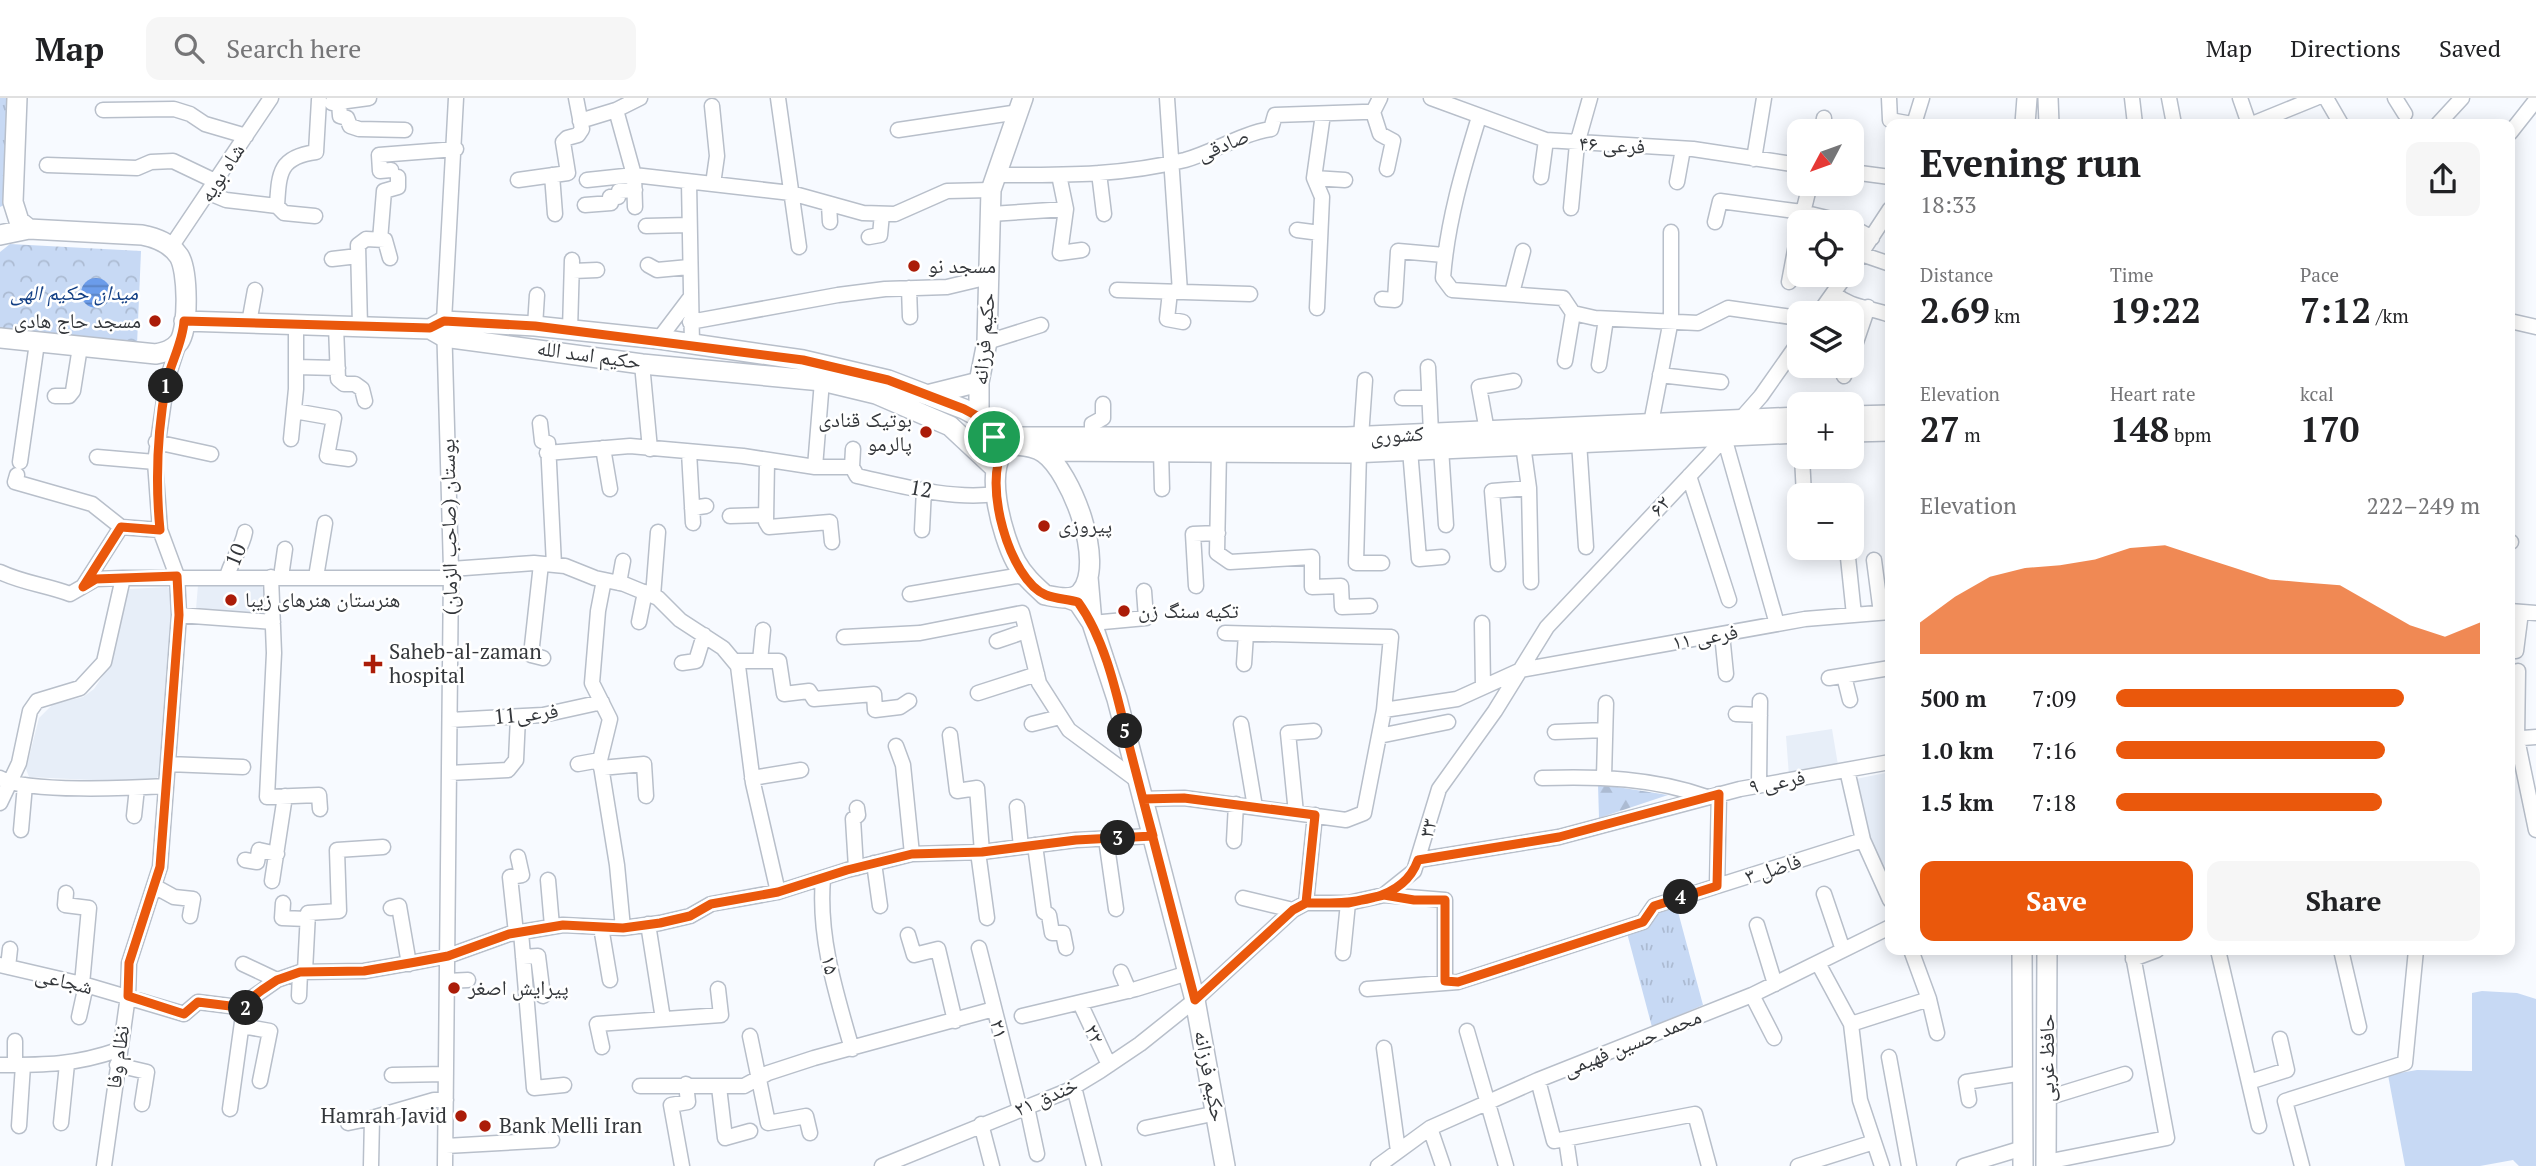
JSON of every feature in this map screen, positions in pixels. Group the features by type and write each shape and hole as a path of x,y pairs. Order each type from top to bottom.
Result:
{"main road":[{"path":"17,98 6,207 29,229"},
{"path":"2025,119 2027,98"},
{"path":"2048,98 2049,119"},
{"name":"حکیم فرزانه","path":"979,417 979,382 986,342 994,183 1021,105"},
{"path":"0,235 29,229 142,235 158,239 171,247 186,271 184,321 179,343 168,351 156,354 0,338"},
{"name":"حکیم اسد الله","path":"184,321 526,333 570,330 659,339 803,360 888,380 979,417"},
{"name":"حکیم اسد الله","path":"526,333 642,364 822,380 876,394 950,426 995,468"},
{"path":"928,395 979,382"},
{"path":"1864,416 1885,417"},
{"path":"979,417 999,443 995,468 996,494 1002,527 1015,561 1027,578 1045,595 1078,602 1092,623"},
{"name":"کشوری","path":"999,443 1092,437 1360,444 1410,450 1436,441 1487,430 1787,417"},
{"path":"1864,427 1885,419"},
{"name":"کشوری","path":"999,443 1042,451 1161,451 1436,441 1523,444 1787,433"},
{"name":"حکیم فرزانه","path":"1042,451 1060,471 1075,499 1090,556 1088,577 1092,623 1153,836 1195,1000 1225,1166"},
{"path":"1067,598 1081,593 1088,577"},
{"name":"حافظ غربی","path":"2022,955 2023,1157"},
{"name":"حافظ غربی","path":"2046,1164 2047,955"},
{"path":"2022,1045 2047,1047"}],"street":[{"name":"شاه بویه","path":"171,247 271,98"},
{"path":"277,206 279,180 286,161 295,155 316,152 318,99 339,103 369,98"},
{"name":"بوستان (صاحب الزمان)","path":"445,1166 451,573 439,329 456,149 456,98"},
{"path":"518,180 568,173 563,142 578,135 582,129 576,98"},
{"path":"580,121 616,110 639,98"},
{"path":"778,98 799,247"},
{"path":"1167,98 1175,292 1167,319 1183,322"},
{"path":"1380,98 1373,113 1380,134 1393,141 1387,169"},
{"name":"فرعی ۴۶","path":"1431,98 1546,141 1683,149 1787,163"},
{"path":"1571,208 1577,144 1590,98"},
{"path":"1754,159 1764,98"},
{"path":"1889,98 1890,119"},
{"path":"1915,119 1922,98"},
{"path":"2132,98 2134,119"},
{"path":"2169,98 2173,119"},
{"path":"2240,98 2248,119"},
{"path":"2271,119 2283,104 2316,98"},
{"path":"2326,98 2338,119"},
{"path":"2395,98 2405,114"},
{"path":"2443,119 2462,98"},
{"path":"2515,127 2536,100 2531,98"},
{"path":"339,103 340,116 347,118 350,126 359,129 405,130"},
{"path":"103,110 175,104 205,124 246,136"},
{"path":"898,130 1021,105"},
{"path":"712,106 718,156 713,184"},
{"path":"616,110 634,183 635,207"},
{"name":"صادقی","path":"882,214 895,214 947,191 1059,174 1125,173 1188,159 1254,132 1271,129 1275,115 1373,113"},
{"path":"1317,308 1322,197 1314,178 1323,114"},
{"path":"1479,117 1463,169 1444,255 1443,278 1452,290 1563,298 1573,313 1565,361"},
{"path":"1541,177 1546,141"},
{"path":"380,240 384,191 398,187 394,174 380,171 379,155 456,149"},
{"path":"1677,182 1683,149"},
{"path":"47,165 137,168 150,162 173,161 213,187 226,200 252,211 277,206"},
{"path":"1099,173 1104,214"},
{"path":"1059,174 1066,209 1060,253 1082,250"},
{"path":"1864,174 1885,176"},
{"path":"552,175 555,214"},
{"path":"1314,178 1345,180"},
{"path":"587,180 689,182 791,193 863,213 882,214 880,236 869,237"},
{"path":"689,182 692,345"},
{"path":"586,205 611,202 610,197 618,197 619,191 634,183"},
{"path":"1715,222 1720,201 1787,214"},
{"path":"829,205 830,222"},
{"path":"277,206 284,212 315,216"},
{"path":"991,214 1066,209"},
{"path":"1864,250 1885,217"},
{"path":"646,226 689,225"},
{"path":"1297,230 1320,233"},
{"path":"1651,423 1671,320 1671,232"},
{"path":"1864,234 1872,238"},
{"path":"360,326 358,245 366,239 386,240 390,248 390,258"},
{"path":"1382,299 1395,300 1398,251 1444,255"},
{"path":"1512,293 1523,251"},
{"path":"1864,255 1885,262"},
{"path":"332,259 358,256"},
{"path":"570,330 573,265 597,270"},
{"path":"648,265 657,270 689,267"},
{"path":"690,322 838,295 947,287 989,277"},
{"path":"1828,301 1838,287"},
{"path":"909,288 910,317"},
{"path":"249,323 255,290"},
{"path":"1117,290 1250,294"},
{"path":"1834,293 1847,304 1885,313"},
{"path":"526,333 537,295"},
{"path":"659,339 690,298"},
{"path":"1864,319 1868,307"},
{"path":"1573,313 1606,319 1698,323 1728,308 1787,316"},
{"path":"1599,365 1606,319"},
{"path":"2515,322 2536,327"},
{"path":"291,439 296,324"},
{"path":"986,342 1041,325"},
{"path":"335,326 338,379 344,384 355,384 362,388 365,401"},
{"path":"37,343 15,482 92,504 121,527 160,530"},
{"name":"نظام وفا","path":"104,1166 117,1058 128,996 129,963 160,867 179,615 177,576 160,530 155,462 167,380 179,343"},
{"path":"55,396 69,396 73,391 80,347"},
{"name":"۶۲","path":"1521,670 1547,627 1741,419 1787,358"},
{"path":"642,364 650,449"},
{"path":"296,367 338,368"},
{"path":"1428,367 1429,398 1446,525"},
{"path":"1660,375 1721,382"},
{"path":"815,467 822,380"},
{"path":"1365,380 1356,563 1382,562"},
{"path":"1487,430 1479,387 1514,381"},
{"path":"1402,398 1429,398"},
{"path":"1092,437 1092,424 1103,418 1103,404"},
{"path":"294,411 334,418 327,456 349,459"},
{"path":"540,423 542,441 548,443 547,564 531,655 543,657"},
{"path":"1725,436 1777,624"},
{"path":"156,442 211,453"},
{"path":"1578,442 1586,547"},
{"path":"1523,444 1529,488 1531,582"},
{"path":"603,448 610,489"},
{"path":"547,453 603,448 650,449 815,467 852,467 853,449"},
{"path":"1219,450 1217,553 1230,562 1312,557 1312,587 1341,586 1342,607 1370,606"},
{"path":"1410,450 1419,559 1441,557"},
{"path":"1161,451 1162,489"},
{"path":"689,452 697,512"},
{"path":"96,457 155,462"},
{"path":"767,461 766,515 769,527 830,522 832,542"},
{"name":"12","path":"852,467 857,477 949,494 996,494"},
{"path":"1689,476 1729,600"},
{"path":"1498,564 1492,491 1529,488"},
{"path":"922,530 924,489"},
{"path":"730,516 766,515"},
{"path":"316,577 325,523"},
{"path":"83,587 121,527"},
{"name":"10","path":"228,577 242,547 245,532"},
{"path":"639,622 649,594 657,532"},
{"path":"1196,586 1194,534 1218,533"},
{"path":"285,549 276,577 267,797 319,795 320,809"},
{"path":"1848,560 1854,615"},
{"path":"1874,560 1885,609"},
{"path":"623,561 612,581 592,667 592,683 610,719 601,764 617,865 623,928"},
{"path":"0,572 21,582 39,582 56,596 70,594 96,579 451,573 547,564 649,594 680,620 723,648 738,666 752,778 778,892"},
{"path":"910,594 1016,576 1027,578"},
{"path":"0,803 5,781 19,763 30,711 37,701 80,688 104,662 123,578"},
{"path":"1092,623 1146,618 1144,591"},
{"path":"2516,651 2515,611 2536,613"},
{"path":"844,637 920,633 1022,613 1037,674 1060,717 1069,730 1140,790 1346,820 1364,813 1384,710 1391,637 1225,633"},
{"name":"فرعی ۱۱","path":"1384,710 1457,699 1521,670 1777,624 1885,613"},
{"path":"179,615 273,622"},
{"path":"1482,622 1483,687"},
{"path":"760,661 763,630"},
{"path":"998,641 1026,631"},
{"path":"1244,664 1246,634"},
{"path":"1721,634 1726,674"},
{"path":"682,663 696,662 704,635"},
{"path":"734,661 779,661 784,694 809,691 814,699 874,694 875,710 900,708 909,701"},
{"path":"1850,700 1837,677 1885,669"},
{"name":"۳۳","path":"1243,898 1299,907 1348,903 1384,895 1408,878 1418,860 1439,789 1521,670"},
{"path":"2515,712 2518,671"},
{"path":"978,693 1037,674"},
{"name":"فرعی11","path":"450,720 519,717 602,702"},
{"path":"1604,777 1606,703"},
{"path":"1736,714 1760,708 1759,785"},
{"path":"449,774 508,770 516,760 519,717"},
{"path":"1032,724 1060,717"},
{"path":"1380,736 1448,722"},
{"path":"1241,724 1255,807"},
{"path":"1555,732 1605,730"},
{"path":"1296,813 1288,733 1314,731"},
{"path":"950,735 957,791 976,788 987,918"},
{"path":"2515,739 2536,737"},
{"path":"896,746 902,765 912,854"},
{"path":"2515,747 2536,830"},
{"name":"فرعی ۹","path":"1418,860 1559,837 1713,795 1885,763"},
{"path":"168,764 243,767"},
{"path":"578,764 644,764 646,796"},
{"path":"1847,769 1863,840 1885,889"},
{"path":"752,778 800,770"},
{"path":"1542,778 1604,777 1676,786 1713,795 1717,886"},
{"path":"5,781 25,785 137,788 166,786"},
{"path":"21,830 25,785"},
{"path":"134,816 137,788"},
{"path":"272,881 285,796"},
{"path":"1234,842 1236,804"},
{"path":"1017,807 1044,912 1049,915 1052,933 1063,933 1066,947"},
{"path":"856,868 853,819 858,815 857,808"},
{"path":"1195,1000 1299,907 1315,815"},
{"path":"230,1110 242,1026 249,1000 277,980 303,971 364,971 409,964 448,956 518,932 552,926 623,928 690,916 711,904 778,892 912,854 980,852 1153,836"},
{"path":"1106,839 1116,909"},
{"name":"فاضل ۳","path":"1367,989 1458,982 1643,922 1654,906 1863,840"},
{"path":"299,996 308,913 339,911 337,850 383,847"},
{"path":"245,860 257,862 259,850 277,854"},
{"path":"518,857 522,875 510,877 523,957 534,1088 565,1085"},
{"path":"874,863 880,906"},
{"name":"۱۵","path":"822,879 821,902 827,954 852,1049"},
{"path":"548,880 552,926"},
{"path":"153,886 174,897 192,899 190,916"},
{"path":"65,893 65,905 89,908 79,1017"},
{"path":"1824,894 1843,950"},
{"path":"1384,895 1414,900 1445,900 1445,981"},
{"path":"283,903 282,918 307,919"},
{"path":"1343,953 1348,903"},
{"path":"391,908 399,906 409,964"},
{"path":"648,924 663,1019"},
{"path":"1757,925 1775,984"},
{"path":"601,927 610,980"},
{"name":"محمد حسین فهیمی","path":"1378,1166 1430,1128 1538,1080 1752,995 1885,930"},
{"path":"908,935 914,955 939,949 955,1021"},
{"name":"۲۱","path":"979,948 1037,1154"},
{"path":"4,966 10,949"},
{"path":"1912,955 1929,999 1937,1033"},
{"path":"2046,1164 2091,1160 2167,1138 2133,955"},
{"path":"2219,955 2259,1126"},
{"path":"2342,955 2359,1027"},
{"path":"2302,1166 2285,1101 2405,1063 2416,955"},
{"path":"523,957 538,956 543,996"},
{"path":"1818,962 1851,1024 1860,1100 1882,1166"},
{"path":"243,964 277,980"},
{"name":"شجاعی","path":"4,966 128,996 184,1014 198,1002 246,1008"},
{"path":"1121,972 1129,991"},
{"path":"1022,1016 1129,991 1188,972"},
{"path":"447,981 468,980"},
{"path":"601,1047 597,1024 721,1014 718,989"},
{"path":"1752,995 1774,1038"},
{"path":"1851,1024 1929,999"},
{"name":"۲۱ خندق","path":"882,1166 1074,1087 1109,1065 1195,1000"},
{"name":"۲۲","path":"1080,1003 1109,1065"},
{"path":"640,1086 744,1086 784,1067 995,1009"},
{"path":"242,1026 270,1031 260,1081"},
{"path":"1467,1031 1506,1166"},
{"path":"750,1036 757,1081 768,1123 806,1116 810,1133"},
{"path":"2249,1082 2287,1070 2280,1039"},
{"path":"15,1041 13,1065 19,1126"},
{"path":"1384,1048 1398,1151"},
{"path":"13,1065 67,1065 117,1058 147,1072 142,1104"},
{"path":"1889,1058 1909,1166"},
{"path":"61,1123 67,1065"},
{"path":"1969,1100 1966,1082 2023,1073"},
{"path":"392,1075 446,1074"},
{"path":"2047,1098 2125,1074"},
{"path":"1538,1080 1554,1141 1695,1114 1709,1166"},
{"path":"682,1166 671,1105 688,1102 686,1084"},
{"path":"719,1087 725,1138 750,1131"},
{"path":"1074,1087 1094,1166"},
{"path":"348,1123 434,1100 446,1100"},
{"path":"1145,1128 1217,1113"},
{"path":"371,1166 372,1118"},
{"path":"981,1124 992,1166"},
{"path":"1430,1128 1443,1166"},
{"path":"1566,1139 1570,1166"},
{"path":"446,1146 552,1140"},
{"path":"1798,1166 1874,1142"},
{"path":"1964,1166 2023,1157"}],"shaded area":[{"name":"هنرستان هنرهای زیبا","path":"260,584 265,591 265,615 196,609 198,585"},
{"path":"167,587 174,591 159,775 153,783 29,777 26,769 39,718 53,704 83,697 94,689 106,671 129,589"},
{"path":"1832,729 1838,765 1789,776 1786,736"},
{"path":"1885,773 1885,877 1868,837 1856,779"}],"green space":[{"path":"0,98 9,98 6,204 0,207"},
{"name":"میدان حکیم الهی","path":"10,244 141,251 137,345 6,333 0,328 0,252"},
{"path":"1598,784 1668,795 1599,818"},
{"path":"1677,908 1703,1005 1652,1027 1627,933 1648,927 1658,912"},
{"path":"2472,993 2517,993 2536,999 2536,1166 2519,1166 2513,1160 2480,1166 2405,1166 2388,1075 2417,1070 2472,1071"}],"water":[{"path":"96,278 106,283 111,293 106,303 96,308 86,303 81,293 86,283"}],"place":[{"name":"مسجد نو","path":"914,266"},
{"name":"مسجد حاج هادی","path":"155,321"},
{"name":"بوتیک قنادی پالرمو","path":"926,432"},
{"name":"پیروزی","path":"1044,526"},
{"name":"هنرستان هنرهای زیبا","path":"231,600"},
{"name":"تکیه سنگ زن","path":"1124,611"},
{"name":"Saheb-al-zaman hospital","path":"373,664"},
{"name":"پیرایش اصغر","path":"454,988"},
{"name":"Hamrah Javid","path":"461,1116"},
{"name":"Bank Melli Iran","path":"485,1126"}],"route":[{"path":"994,437 979,417 888,380 803,360 659,339 535,326 444,321 430,328 184,321 184,332 167,380 156,442 160,530 121,527 83,587 96,579 177,576 179,615 160,867 129,963 128,996 184,1014 198,1002 246,1008 249,1000 262,990 277,980 300,972 364,971 416,962 448,956 509,934 563,925 623,928 660,923 690,916 711,904 778,892 847,870 912,854 982,852 1076,840 1153,836 1143,799 1184,798 1315,815 1306,903 1348,903 1384,895 1399,886 1414,871 1418,860 1559,837 1719,794 1717,886 1654,906 1643,922 1551,949 1458,982 1445,981 1445,900 1414,900 1384,895 1348,903 1306,903 1293,910 1195,1000 1153,836 1143,799 1117,699 1092,623 1078,602 1045,595 1027,578 1015,561 1002,527 996,494 995,468 1004,449 994,437"}]}
